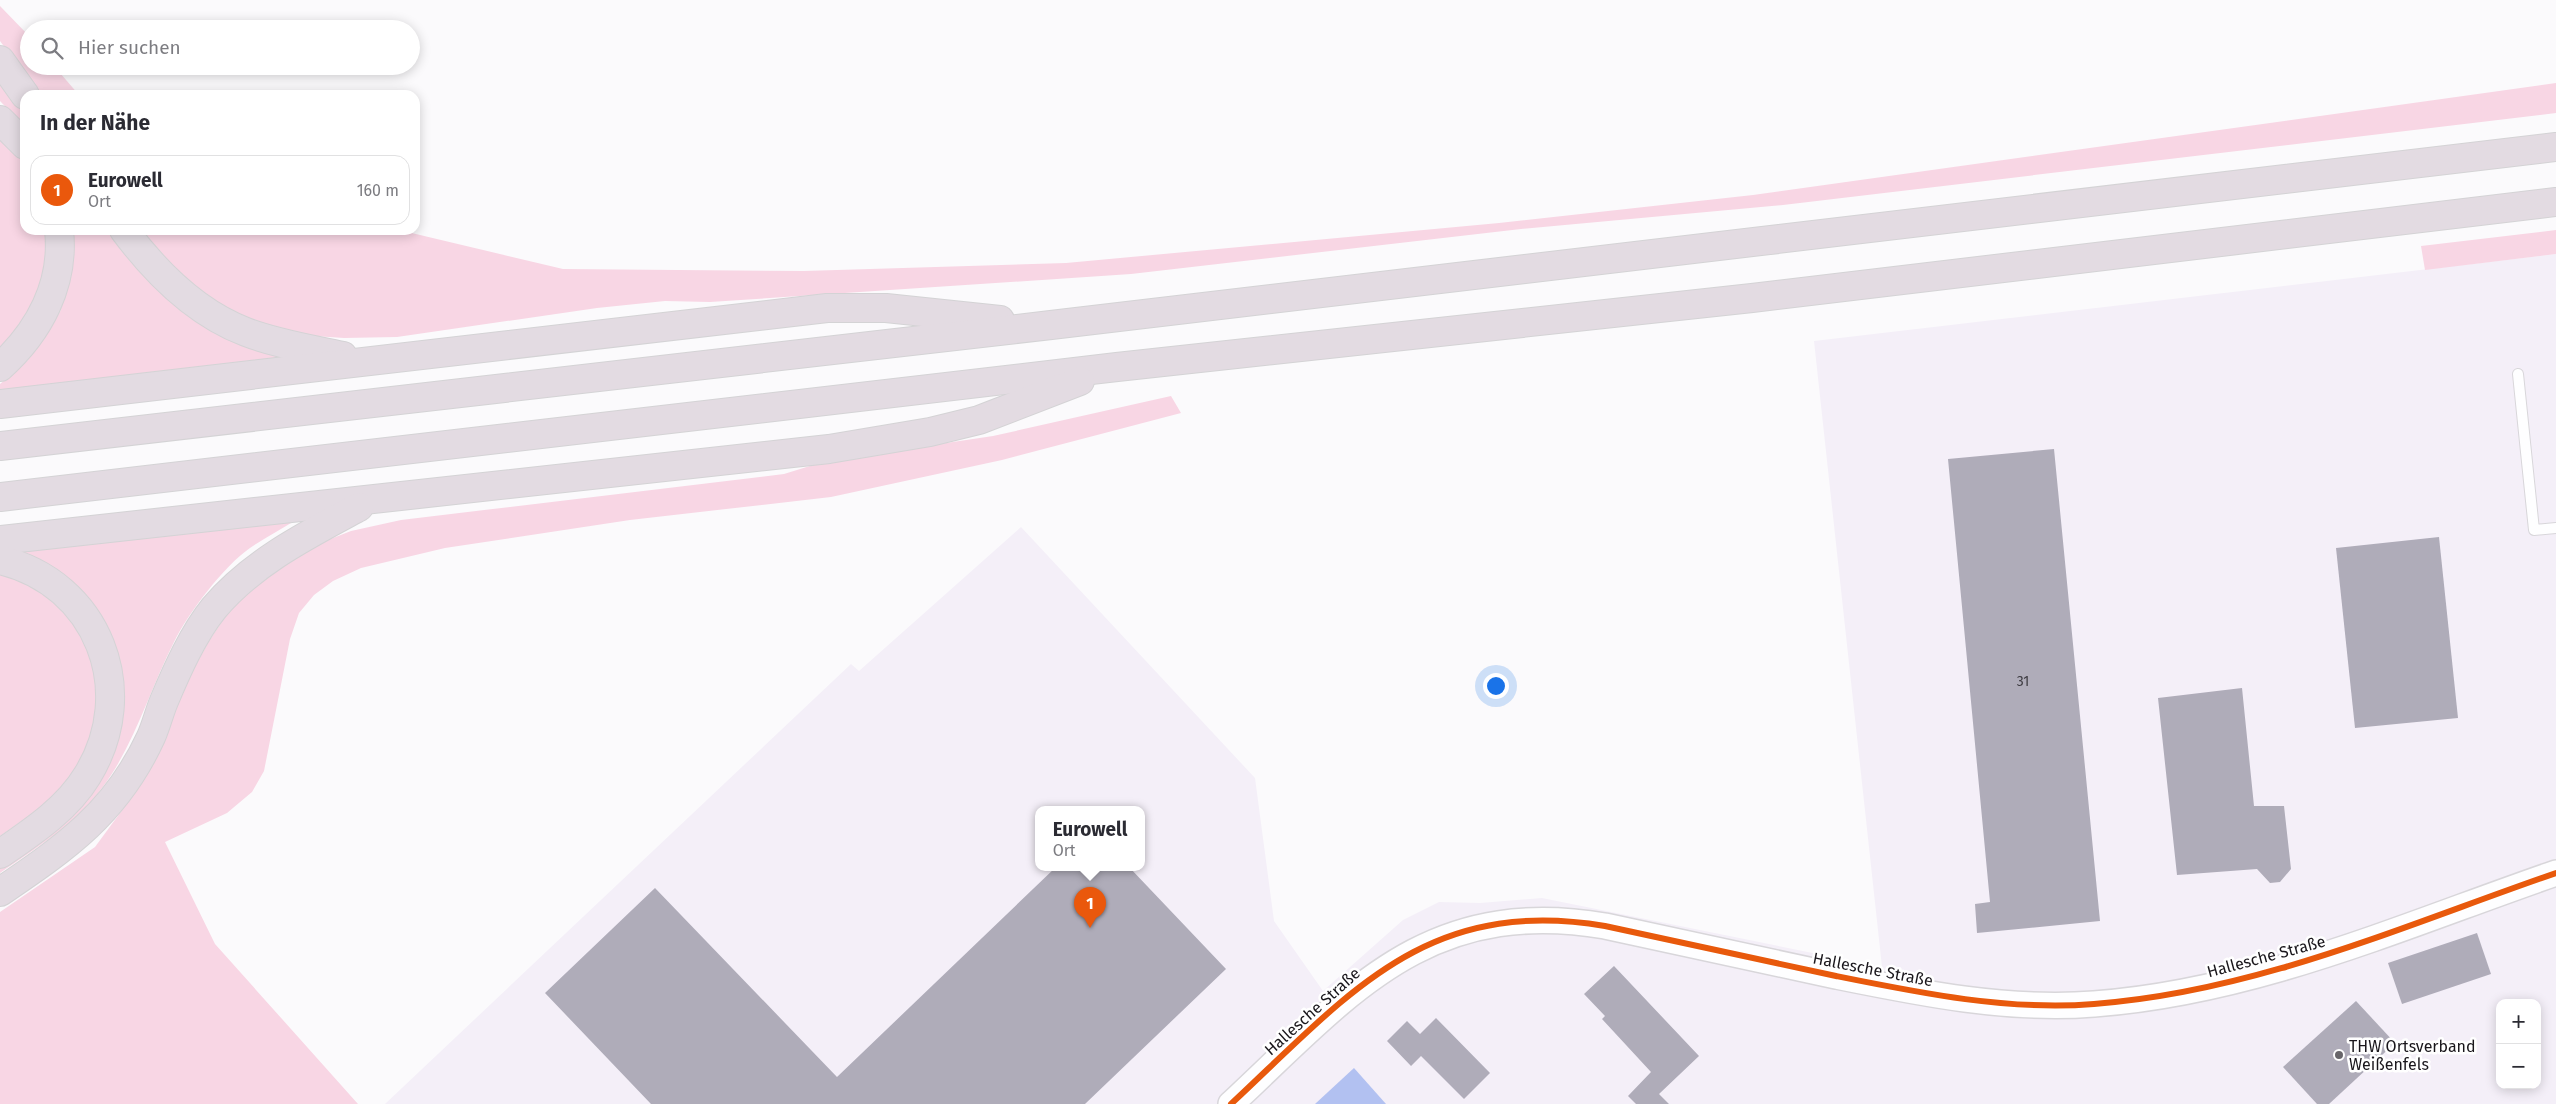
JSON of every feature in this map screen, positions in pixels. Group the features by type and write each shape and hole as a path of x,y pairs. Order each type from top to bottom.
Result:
{"highway":[{"path":"0,60 21,90"},
{"path":"0,120 20,140"},
{"path":"0,446 1052,325 2556,147"},
{"path":"0,498 1117,367 1752,298 2556,202"},
{"path":"0,366 29,337 50,299 60,257 59,235"},
{"path":"128,235 153,265 175,287 193,303 216,318 245,332 272,341 364,361"},
{"path":"0,404 827,308 886,308 1052,325"},
{"path":"0,540 829,449 930,432 979,420 1117,367"},
{"path":"0,892 68,845 113,800 133,772 151,736 164,701 194,638 213,610 228,593 249,573 279,553 371,500"},
{"path":"0,560 32,570 64,592 78,607 99,640 110,678 111,699 105,740 86,778 52,816 0,854"}],"street":[{"name":"Hallesche Straße","path":"1231,1104 1332,1010 1374,975 1401,958 1445,937 1505,923 1552,920 1578,921 1932,994 2010,1003 2093,1005 2179,993 2282,969 2556,873"}],"lane":[{"path":"2518,374 2534,530 2556,528"}],"shaded area":[{"path":"0,6 20,27 20,68 0,41"},
{"path":"25,75 62,75 75,90 36,90"},
{"path":"0,80 20,107 20,122 0,101"},
{"path":"2556,83 2556,113 1783,205 1521,229 1131,274 710,302 665,301 597,308 397,337 344,338 299,335 261,325 227,309 202,292 176,271 144,235 420,235 563,269 804,271 1066,263 1499,223 1753,195"},
{"path":"0,135 20,157 20,235 50,235 38,304 0,355"},
{"path":"2556,230 2556,254 2425,270 2421,246"},
{"path":"72,235 113,235 295,360 0,392 0,384 28,360 60,312 74,256"},
{"path":"2556,254 2556,1104 385,1104 851,664 859,671 1021,527 1255,778 1274,921 1323,991 1403,920 1439,902 1480,903 1542,898 1882,967 1814,341"},
{"path":"1171,396 1181,413 1002,460 831,497 630,520 445,548 361,568 333,581 314,595 299,613 290,639 264,771 252,792 227,813 165,842 215,944 358,1104 0,1104 0,912 95,847 142,783 194,668 225,617 248,592 269,574 315,545 351,531 401,520 784,474 826,461 993,436"},
{"path":"296,520 240,556 218,578 197,604 174,642 124,754 92,801 55,835 0,873 0,866 101,777 120,729 123,703 122,678 117,653 108,629 95,607 78,587 64,575 16,550"},
{"path":"0,568 40,585 72,614 93,651 102,694 94,736 75,774 45,805 0,836"}],"water":[{"path":"1354,1068 1386,1104 1315,1104"}],"building":[{"path":"2054,449 2100,921 1977,933 1975,904 1990,902 1948,459"},
{"path":"2439,537 2458,718 2355,728 2336,548"},
{"path":"2242,688 2254,806 2284,806 2291,869 2280,882 2270,883 2257,869 2177,875 2158,698"},
{"path":"1052,871 1133,871 1226,969 1085,1104 651,1104 545,993 655,888 837,1077"},
{"path":"2477,933 2491,974 2402,1004 2388,963"},
{"path":"1614,966 1699,1056 1659,1094 1669,1104 1636,1104 1628,1096 1651,1072 1602,1019 1605,1016 1584,994"},
{"name":"THW Ortsverband Weißenfels","path":"2356,1001 2395,1043 2329,1104 2317,1104 2283,1067"},
{"path":"1436,1018 1490,1073 1464,1099 1421,1056 1411,1066 1387,1041 1407,1021 1420,1034"}],"cycle path":[{"path":"1231,1104 1354,991 1395,962 1439,940 1488,926 1542,921 1605,926 1900,989 1997,1003 2062,1006 2154,997 2213,986 2272,971 2329,954 2556,873"}],"place":[{"name":"Eurowell","path":"1090,928"},
{"name":"THW Ortsverband Weißenfels","path":"2339,1055"}]}
